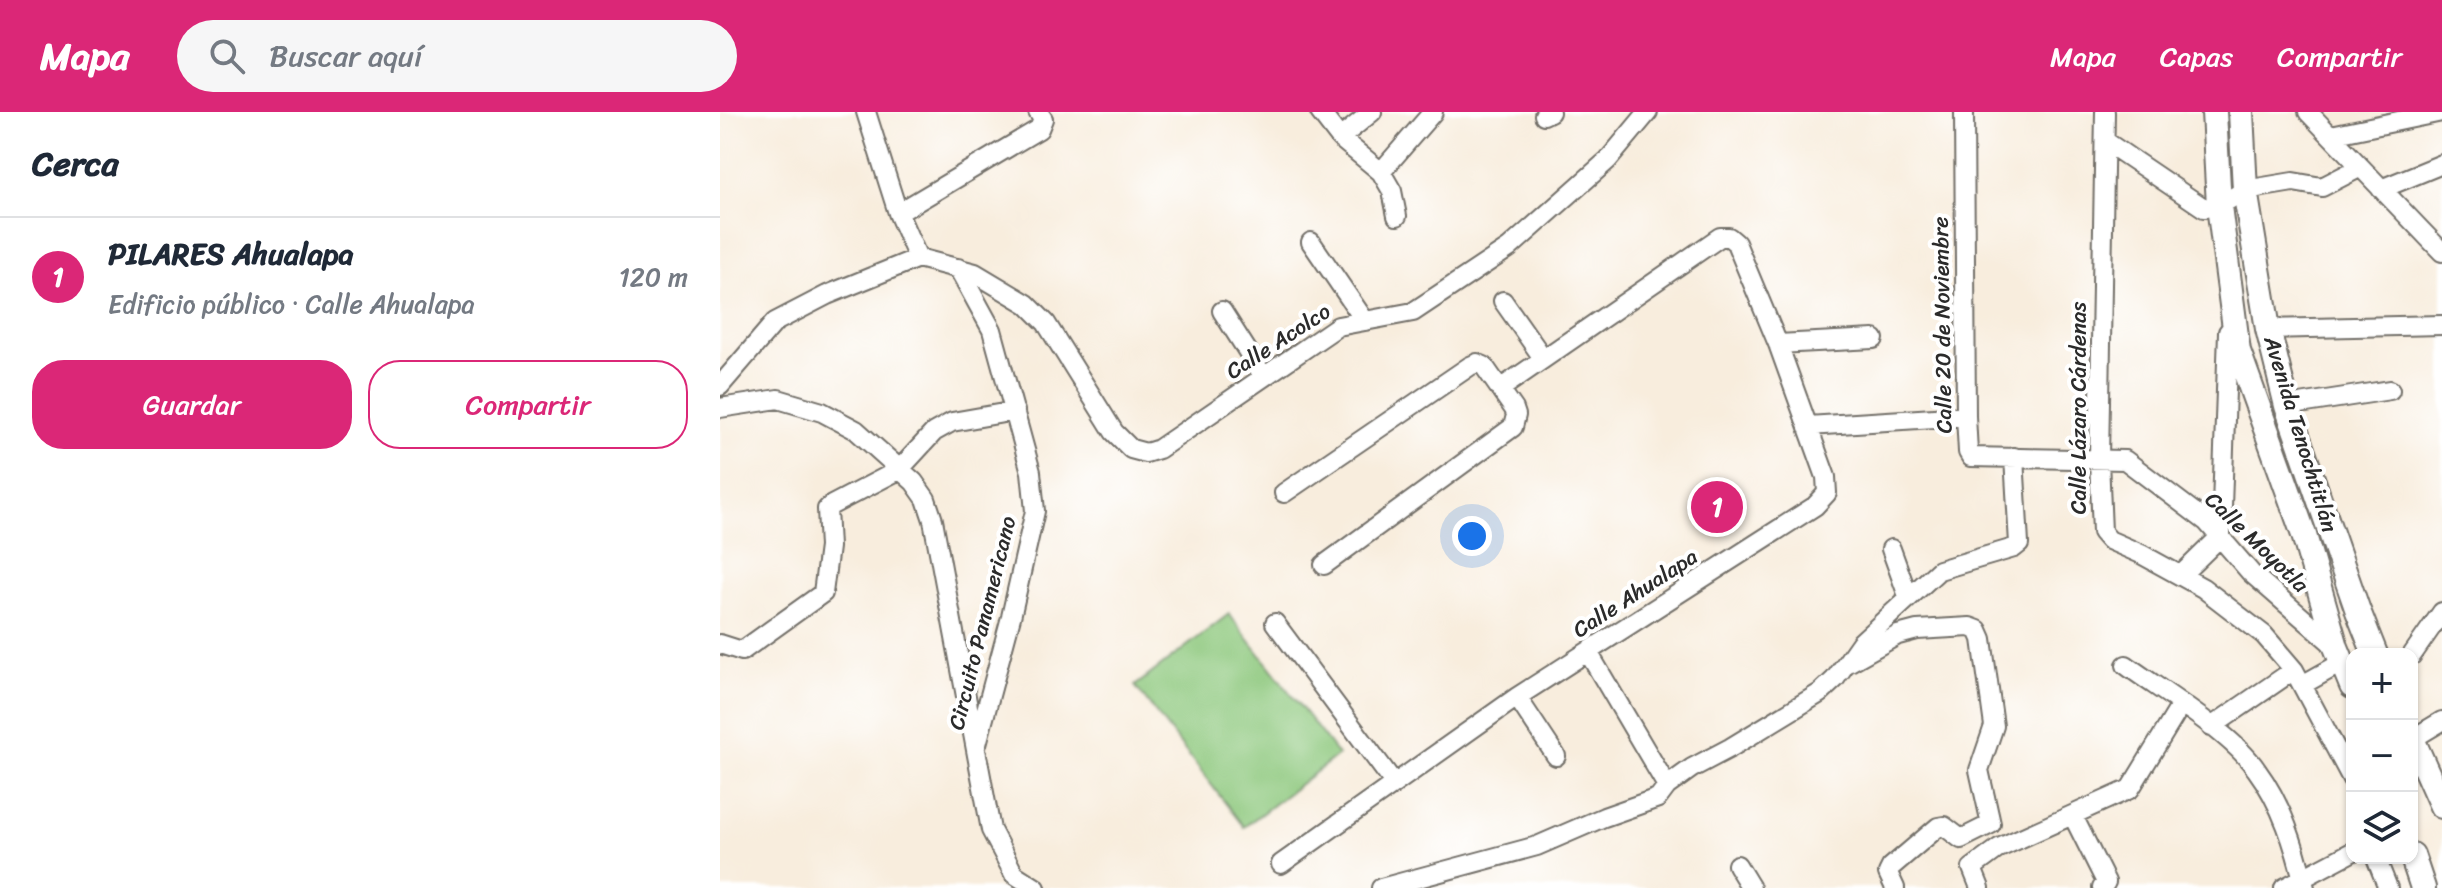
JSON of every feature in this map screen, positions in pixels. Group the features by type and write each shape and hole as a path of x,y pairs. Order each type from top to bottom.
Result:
{"main road":[{"path":"2214,112 2219,206 2238,351 2304,535 2346,670"},
{"name":"Avenida Tenochtitlán","path":"2241,112 2245,190 2268,329 2287,406 2373,648"},
{"path":"2230,289 2258,277"},
{"path":"2418,752 2442,806"},
{"path":"2410,864 2412,888"},
{"path":"2413,864 2423,888"}],"street":[{"path":"866,112 898,213 918,258"},
{"path":"898,213 1039,129 1043,119 1038,112"},
{"path":"1320,112 1340,138 1381,172 1392,191 1397,216"},
{"path":"1340,138 1372,112"},
{"path":"1381,172 1433,112"},
{"name":"Calle Acolco","path":"958,268 975,273 1027,304 1046,323 1114,432 1131,449 1146,453 1159,449 1338,326 1413,312 1509,248 1608,160 1648,112"},
{"name":"Calle 20 de Noviembre","path":"1964,112 1968,452 1971,457 2099,459"},
{"name":"Calle Lázaro Cárdenas","path":"2105,112 2099,459 2105,537 2181,575 2230,607 2264,635 2298,677 2346,768"},
{"path":"2308,112 2442,252"},
{"path":"2331,135 2442,112"},
{"path":"2105,141 2200,207 2219,206 2245,190 2299,181 2322,187 2359,168"},
{"path":"2381,189 2442,164"},
{"path":"2424,232 2442,223"},
{"name":"Calle Ahualapa","path":"1281,864 1517,697 1815,506 1827,493 1808,426 1778,344 1736,243 1729,237 1720,237 1543,358"},
{"path":"1311,242 1365,321"},
{"path":"720,386 775,322 827,295 918,258 958,268"},
{"name":"Circuito Panamericano","path":"958,268 992,330 1031,472 1034,521 976,748 991,830 1014,874 1036,888"},
{"path":"2181,575 2221,536 2230,289"},
{"path":"1500,389 1543,358 1503,301"},
{"path":"1222,311 1264,377"},
{"path":"2268,329 2442,325"},
{"path":"1778,344 1874,339"},
{"path":"1284,493 1477,363 1484,366 1516,415 1513,427 1324,565"},
{"path":"2287,406 2390,390"},
{"path":"720,408 778,399 822,412 856,430 914,482 933,520 976,748"},
{"path":"720,644 742,651 823,593 829,547 827,509 899,470 934,432 952,422 1015,411"},
{"path":"1808,426 1966,416"},
{"path":"1381,888 1537,846 1658,798 1667,786 1692,768 1820,693 1848,663 1861,642 1939,570 2019,544 2014,457"},
{"name":"Calle Moyotla","path":"2099,459 2125,460 2207,522 2251,573 2340,654"},
{"path":"1891,549 1908,596"},
{"path":"2417,648 2442,612"},
{"path":"1275,623 1394,783"},
{"path":"1848,663 1898,635 1917,630 1970,627 1978,630 1982,639 1994,726 1979,770 1999,848"},
{"path":"1588,652 1667,786"},
{"path":"2211,727 2340,654"},
{"path":"2126,665 2211,727 2255,767 2277,802 2304,884"},
{"path":"1517,697 1556,756"},
{"path":"1980,888 1972,868 1999,848 2130,789 2181,705"},
{"path":"2418,735 2442,721"},
{"path":"2073,816 2106,882 2102,888"},
{"path":"1895,888 1888,873 1891,867 1938,827 1944,826 1961,839 1991,824"},
{"path":"2284,888 2304,884 2346,856"},
{"path":"2378,864 2388,888"},
{"path":"1737,865 1751,888"}],"green space":[{"path":"1229,614 1338,755 1244,827 1135,686"}],"place":[{"name":"PILARES Ahualapa","path":"1717,507"}]}
